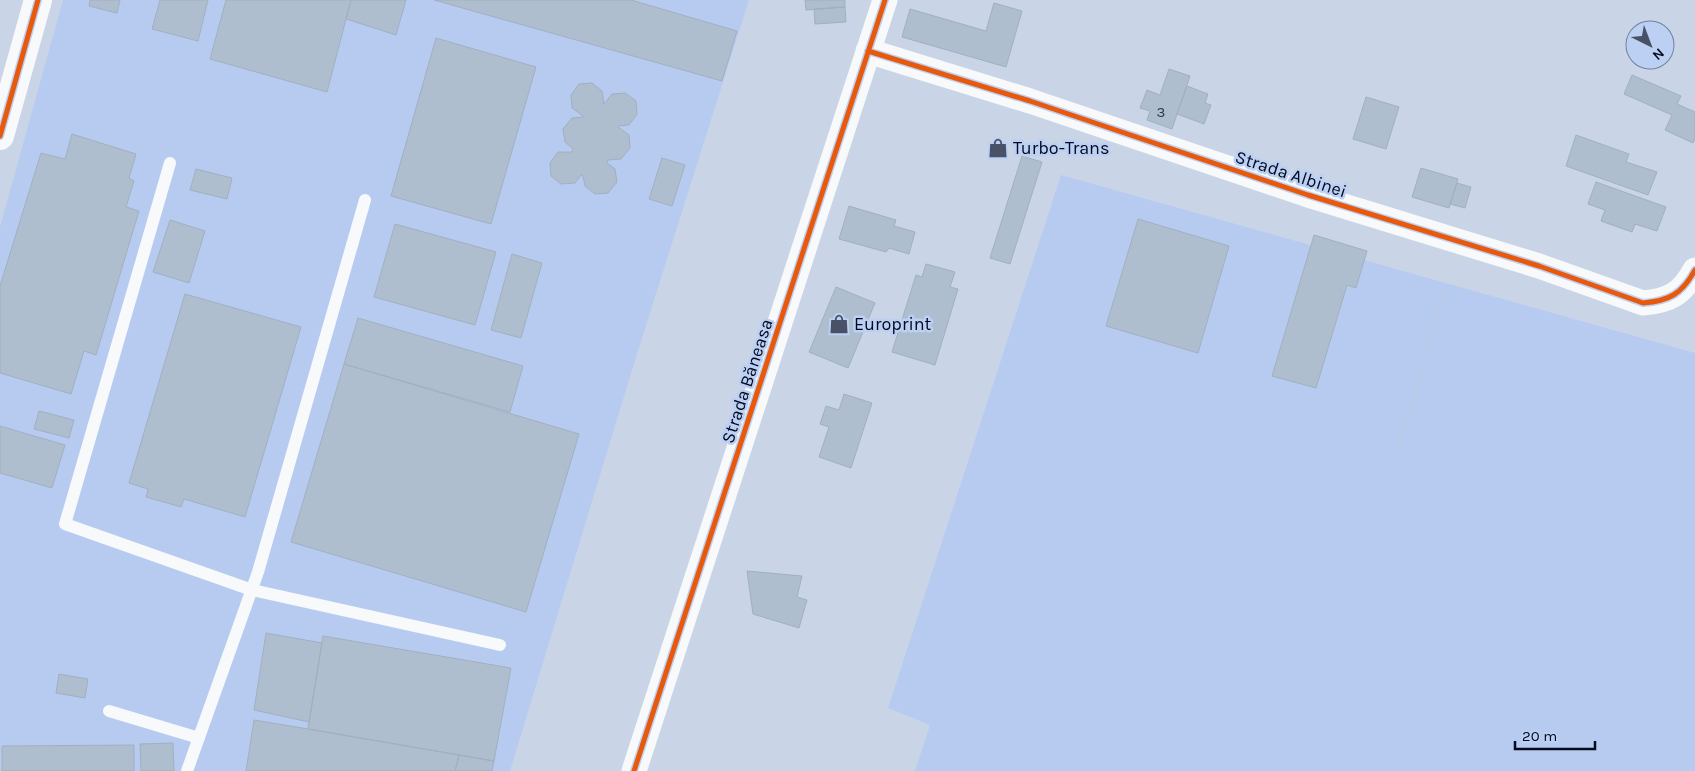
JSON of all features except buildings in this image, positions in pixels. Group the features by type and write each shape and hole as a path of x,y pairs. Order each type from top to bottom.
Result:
{"street":[{"path":"0,136 38,0"},
{"name":"Strada Băneasa","path":"634,771 885,0"},
{"name":"Strada Albinei","path":"868,51 1030,102 1308,195 1539,266 1643,303 1659,302 1671,298 1683,287 1695,270"}],"lane":[{"path":"170,163 65,524 252,590 500,646"},
{"path":"187,771 258,572 365,200"},
{"path":"109,711 199,738"}],"path":[{"path":"1396,458 1445,287"}],"shaded area":[{"path":"63,0 749,0 636,357 510,771 0,771 0,227"},
{"path":"1061,175 1695,353 1695,771 915,771 930,725 888,708"}],"cycle path":[{"path":"0,136 38,0"},
{"path":"634,771 885,0"},
{"path":"868,51 1030,101 1308,195 1539,266 1643,303 1674,295 1685,285 1695,270"}],"place":[{"name":"Turbo-Trans","path":"998,148"},
{"name":"Europrint","path":"839,324"}]}
